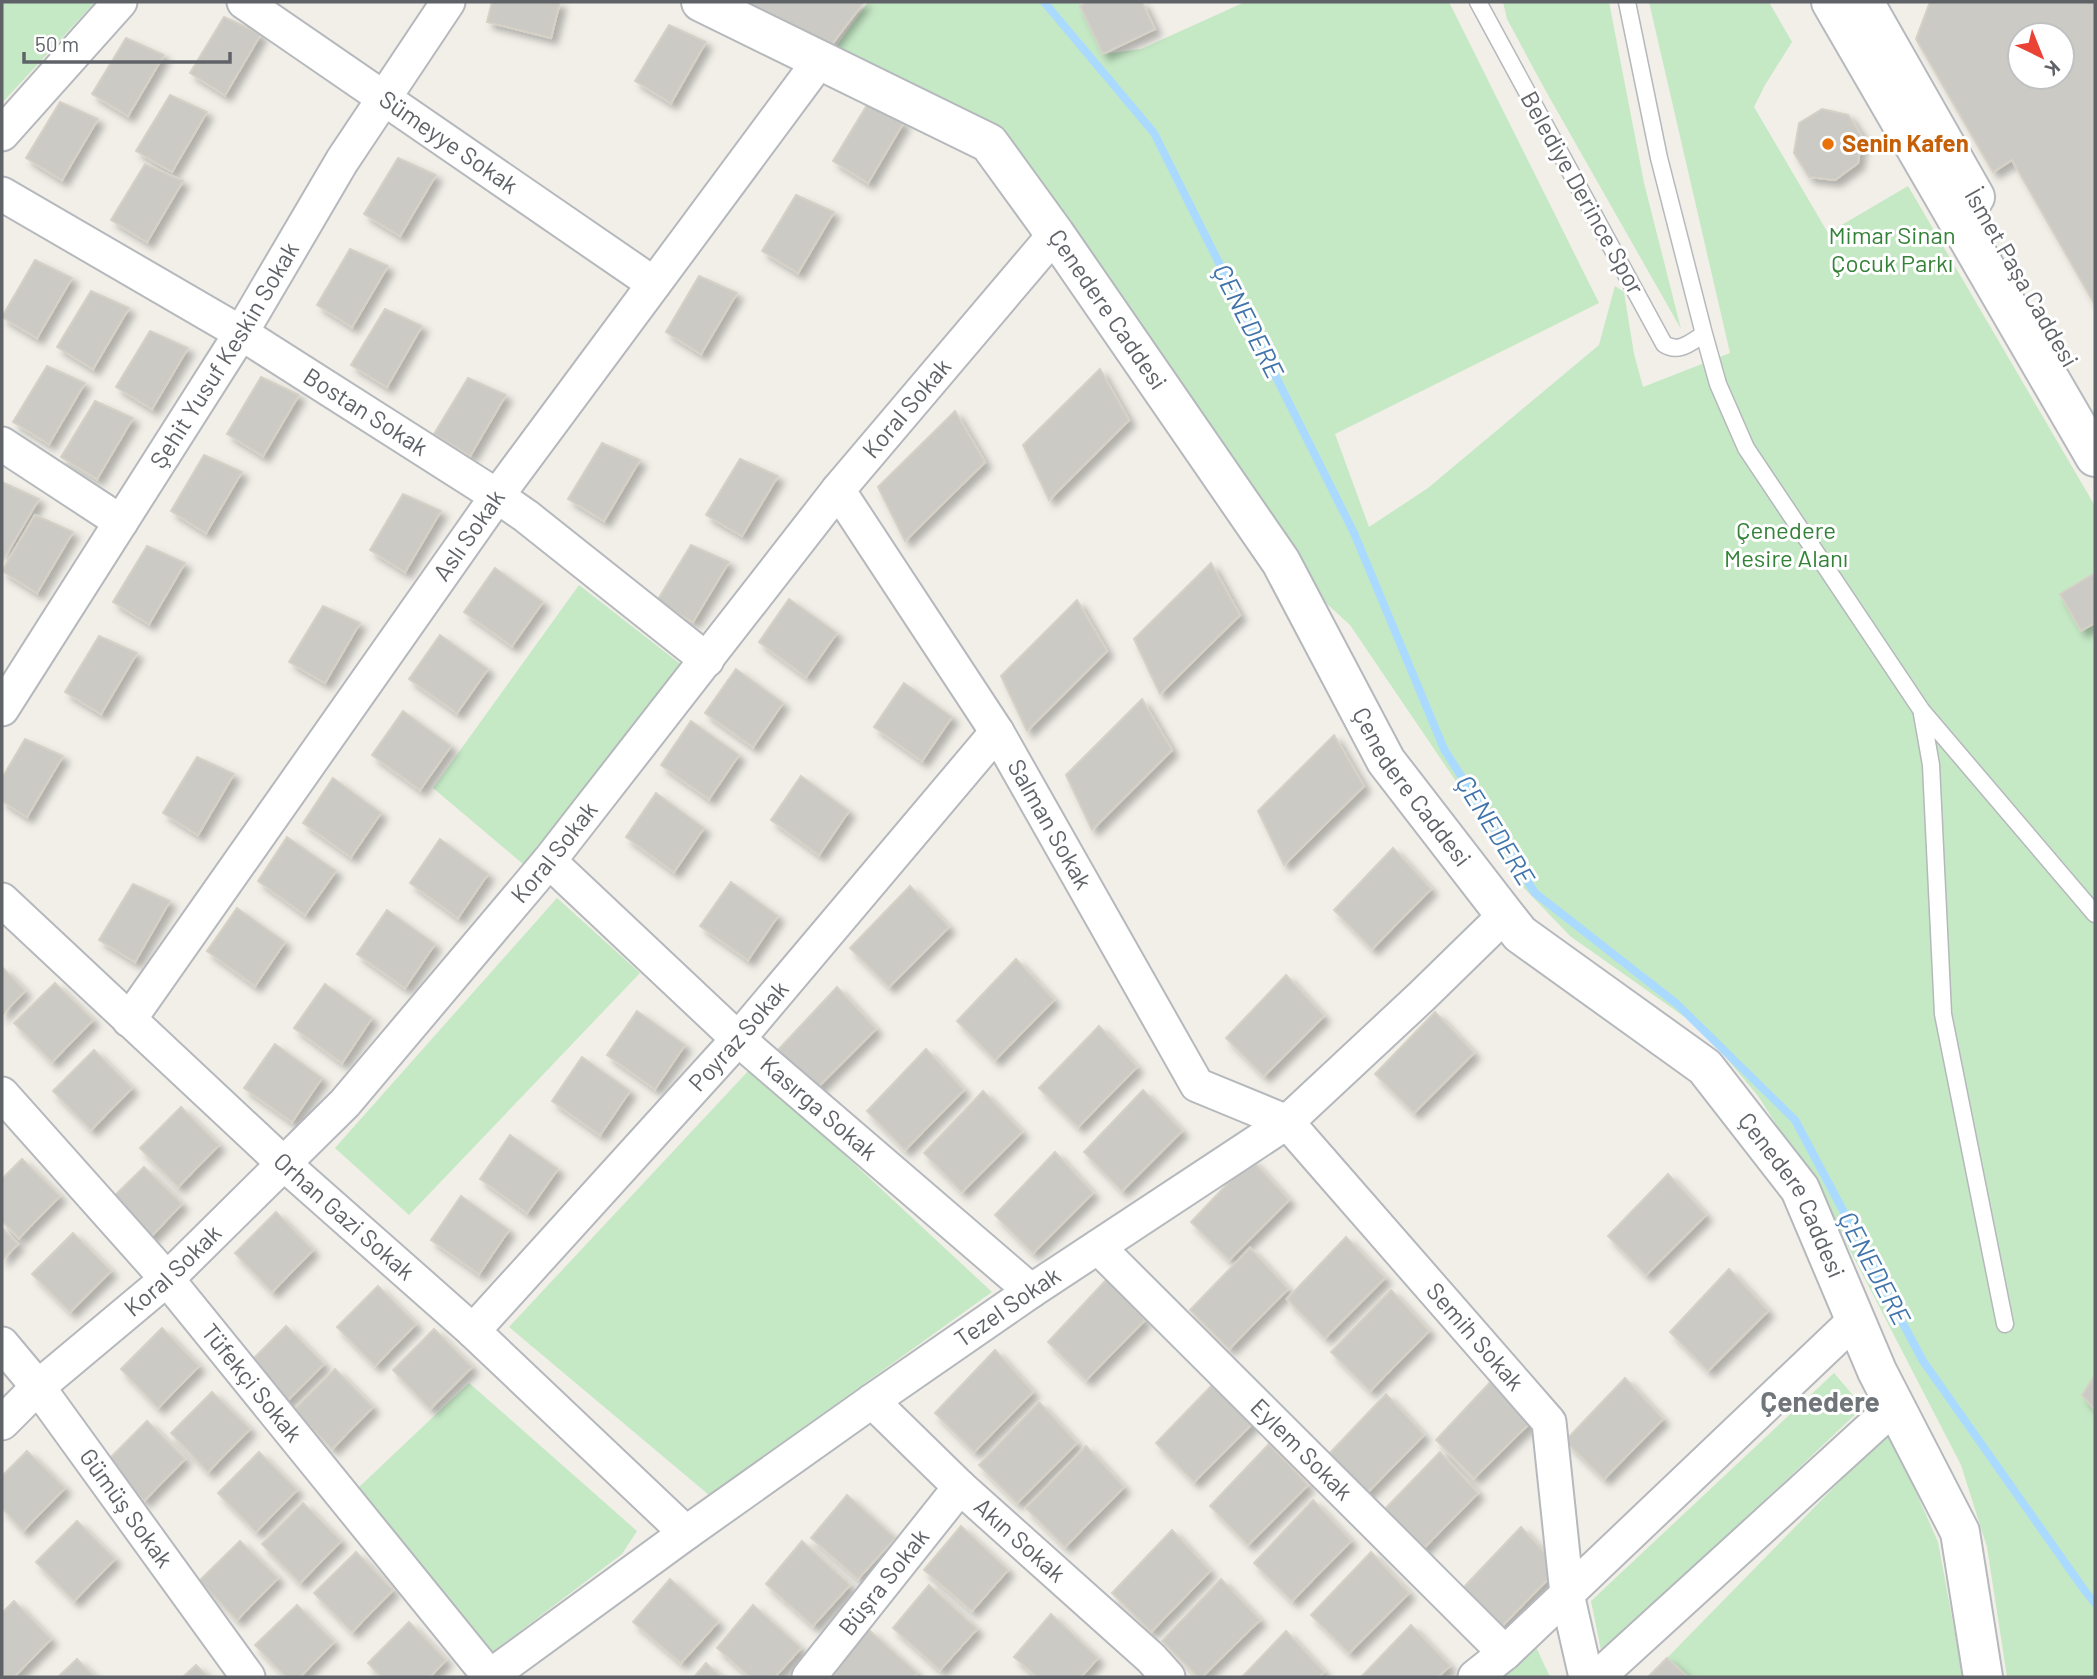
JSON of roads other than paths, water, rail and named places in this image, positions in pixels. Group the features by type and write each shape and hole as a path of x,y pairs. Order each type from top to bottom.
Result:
{"street":[{"path":"2,134 120,2"},
{"name":"Sümeyye Sokak","path":"244,2 654,284"},
{"name":"Şehit Yusuf Keskin Sokak","path":"2,709 241,332 342,161 448,2"},
{"name":"Çenedere Caddesi","path":"701,2 989,143 1055,234 1281,562 1386,761 1505,915 1520,934 1706,1067 1800,1189 1895,1406 1960,1532 1983,1677"},
{"name":"İsmet Paşa Caddesi","path":"1831,2 2095,457"},
{"name":"İsmet Paşa Caddesi","path":"1864,2 2095,409"},
{"name":"Aslı Sokak","path":"129,1020 497,496 820,60"},
{"name":"Bostan Sokak","path":"2,194 241,332 497,496 707,660"},
{"name":"Koral Sokak","path":"2,1423 38,1387 167,1279 345,1103 549,861 838,490 1055,234"},
{"path":"2,444 121,522"},
{"name":"Salman Sokak","path":"838,490 997,732 1197,1085 1287,1122"},
{"name":"Poyraz Sokak","path":"473,1331 738,1039 997,732"},
{"name":"Kasırga Sokak","path":"549,861 738,1039 1031,1291"},
{"name":"Orhan Gazi Sokak","path":"2,900 283,1163 473,1331 686,1533"},
{"name":"Tezel Sokak","path":"490,1677 686,1533 1031,1291 1287,1122 1505,915"},
{"name":"Tüfekçi Sokak","path":"2,1094 167,1279 490,1677"},
{"name":"Semih Sokak","path":"1287,1122 1549,1422 1567,1594 1586,1677"},
{"name":"Eylem Sokak","path":"1098,1247 1505,1653"},
{"path":"1475,1677 1505,1653 1856,1320"},
{"name":"Gümüş Sokak","path":"2,1344 38,1387 248,1677"},
{"name":"Akın Sokak","path":"872,1402 1151,1671"},
{"path":"1598,1677 1895,1406"},
{"name":"Büşra Sokak","path":"809,1677 960,1487"}],"lane":[{"name":"Belediye Derince Spor","path":"1478,2 1664,344 1680,348 1704,334"},
{"path":"1626,2 1659,158 1704,334 1718,384 1746,448 1922,711 2095,914"},
{"path":"1922,711 1931,765 1943,1014 2006,1324"}],"waterway":[{"name":"ÇENEDERE","path":"1044,2 1154,133 1354,533 1444,749 1535,893 1677,1004 1795,1120 1923,1361 2095,1603"}],"place":[{"name":"Senin Kafen","path":"1828,144"}],"district":[{"name":"Çenedere","path":"1820,1402"}],"park label":[{"name":"Mimar Sinan Çocuk Parkı","path":"1892,250"},
{"name":"Çenedere Mesire Alanı","path":"1786,545"}]}
